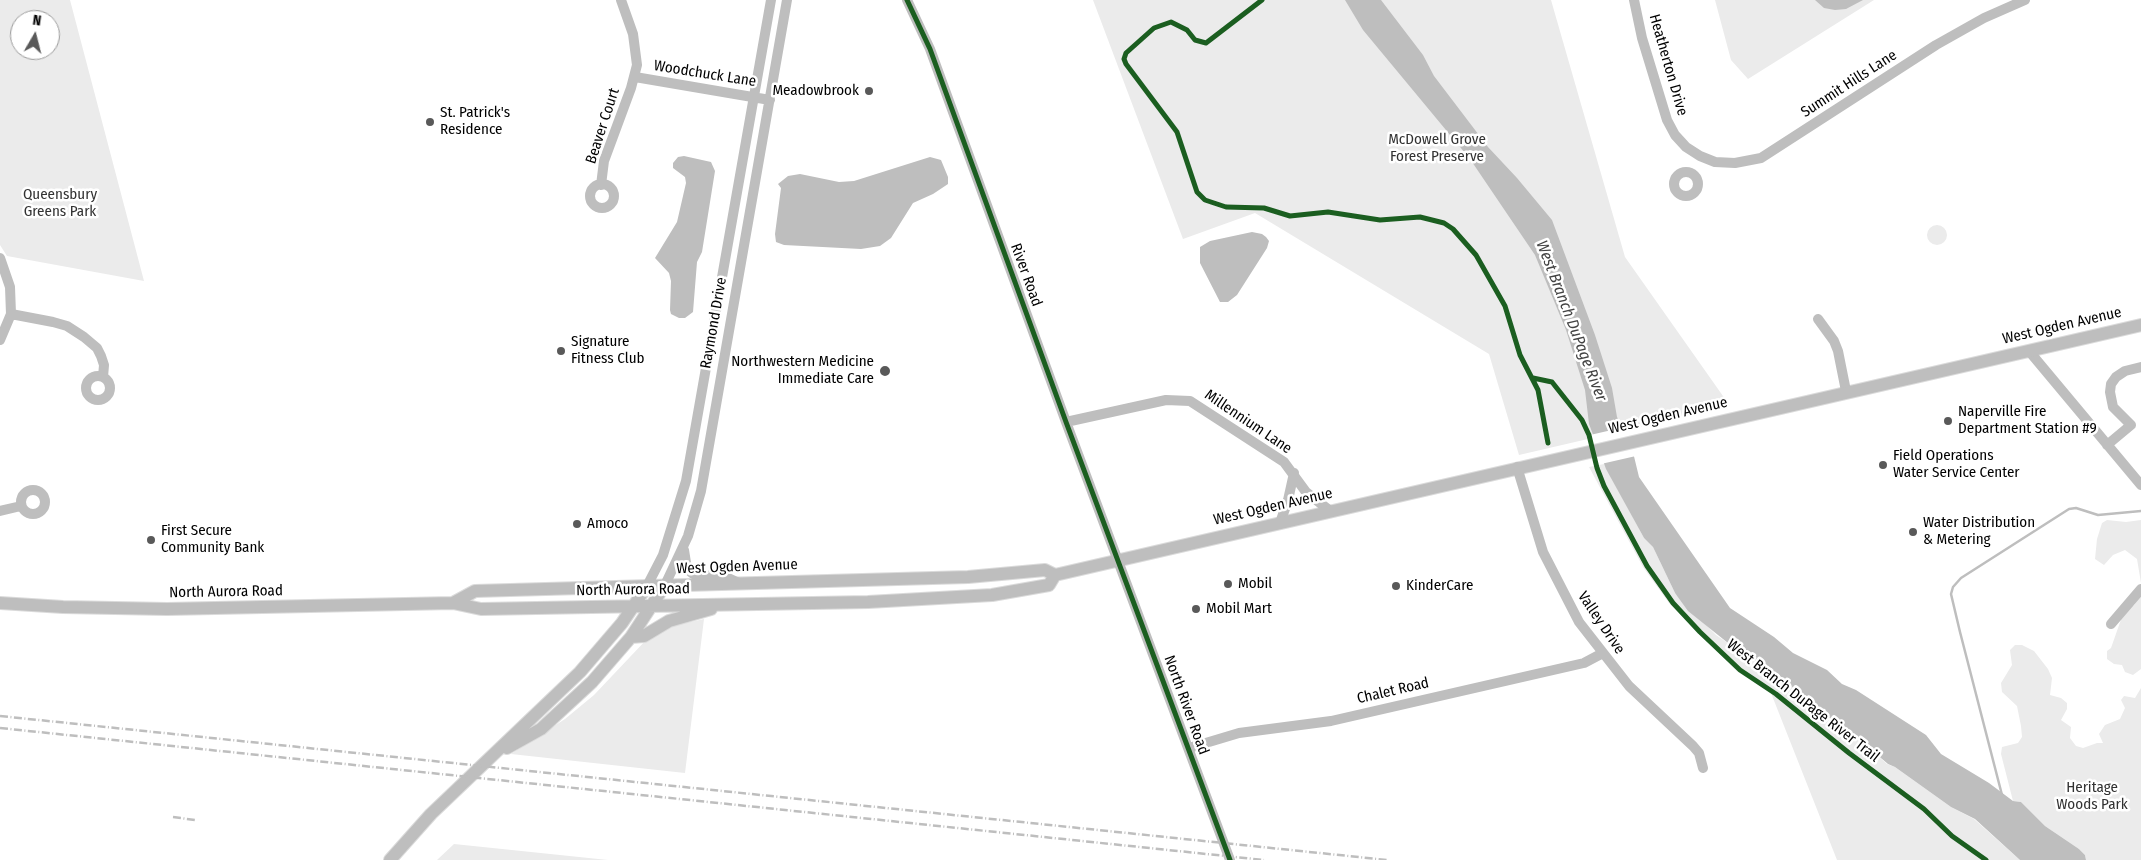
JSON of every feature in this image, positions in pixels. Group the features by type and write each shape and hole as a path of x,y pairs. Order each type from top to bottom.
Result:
{"main road":[{"name":"West Ogden Avenue","path":"647,586 983,576 1045,570 1056,575 1329,510 2141,325"},
{"name":"West Ogden Avenue","path":"815,603 992,595 1049,585 1056,575"},
{"name":"Raymond Drive","path":"631,637 654,605 665,585"},
{"name":"North Aurora Road","path":"453,603 475,591 647,586"},
{"path":"390,860 431,814 580,672 622,623 647,586"},
{"name":"North Aurora Road","path":"0,603 76,608 195,609 453,603 481,610 815,603"},
{"path":"494,755 541,730 592,682 631,637 644,636 669,622 732,604"}],"street":[{"name":"Beaver Court","path":"601,185 604,161 637,65 636,46 621,0"},
{"name":"Raymond Drive","path":"647,586 663,555 686,481 771,0"},
{"name":"Raymond Drive","path":"665,585 684,546 696,509 704,474 787,0"},
{"name":"River Road","path":"907,0 922,26 1118,560"},
{"name":"Heatherton Drive","path":"1634,0 1642,38 1667,120 1675,135 1686,147 1700,156"},
{"name":"Summit Hills Lane","path":"1700,156 1725,163 1743,163 1760,158 1936,45 1984,18 2025,0"},
{"name":"Woodchuck Lane","path":"634,78 770,100"},
{"path":"1691,172 1700,156"},
{"path":"0,258 10,287 11,314 0,340"},
{"path":"11,314 53,322 80,333 97,348 104,365 103,377"},
{"path":"1818,319 1834,341 1838,351 1846,391"},
{"path":"2029,351 2141,485"},
{"path":"2107,445 2131,425 2113,408 2110,392 2111,384 2116,377 2141,366"},
{"name":"Millennium Lane","path":"1066,422 1166,400 1183,399 1190,401 1284,462 1312,497 1329,510"},
{"name":"Valley Drive","path":"1517,467 1533,526 1554,577 1578,622 1601,654 1639,698 1699,753 1703,768"},
{"name":"Millennium Lane","path":"1280,523 1288,500 1294,473"},
{"path":"0,511 21,506"},
{"path":"684,546 684,558 689,572 696,576 726,577 740,583"},
{"name":"North River Road","path":"1118,560 1230,860"},
{"path":"2112,624 2141,589"},
{"name":"Chalet Road","path":"1189,748 1239,733 1331,721 1584,663 1601,654"}],"green space":[{"name":"Queensbury Greens Park","path":"0,0 70,0 144,281 7,256 0,245"},
{"name":"McDowell Grove Forest Preserve","path":"1093,0 1551,0 1625,257 1730,406 1519,455 1489,354 1255,213 1183,239"},
{"path":"1715,0 1874,0 1748,79 1731,60"},
{"path":"1937,225 1944,228 1947,235 1944,242 1937,245 1930,242 1927,235 1930,228"},
{"path":"1604,464 1644,538 1653,547 1675,593 1716,635 1762,666 1777,673 1824,716 1856,737 1887,764 1895,767 1951,807 1974,819 2020,860 1837,860 1771,693 1738,672 1669,603 1643,567 1589,467"},
{"path":"2107,520 2126,522 2141,520 2141,583 2137,559 2125,550 2113,555 2104,565 2095,559 2097,539 2102,523"},
{"path":"2141,594 2141,669 2133,675 2125,672 2122,665 2114,664 2107,659 2107,651 2111,648 2124,611 2134,605"},
{"path":"704,619 685,773 511,754 565,719 594,695 647,639 668,627"},
{"name":"Heritage Woods Park","path":"2015,645 2022,645 2034,651 2048,669 2052,678 2050,695 2061,698 2067,703 2067,709 2061,720 2071,727 2070,738 2076,746 2083,748 2103,743 2099,734 2105,725 2120,719 2125,708 2121,700 2124,696 2135,698 2141,688 2141,860 2086,860 2085,855 2079,849 2045,826 2021,802 2013,801 2001,754 2002,747 2018,743 2022,737 2021,726 2017,706 2002,692 2001,683 2012,665 2010,650"},
{"path":"454,844 608,860 437,860"}],"water":[{"name":"West Branch DuPage River","path":"1345,0 1381,0 1423,55 1434,76 1488,147 1552,220 1595,335 1612,388 1617,417 1631,444 1639,477 1730,608 1774,637 1793,653 1827,670 1842,684 1856,690 1926,735 1941,754 1989,783 2013,801 2021,802 2045,826 2079,849 2085,855 2086,860 2020,860 1975,819 1951,807 1888,764 1856,737 1824,716 1777,673 1772,673 1728,643 1688,611 1675,593 1653,547 1644,538 1606,469 1589,424 1585,390 1566,330 1535,255 1470,159 1363,30"},
{"path":"1815,0 1863,0 1846,9 1835,10 1824,8"},
{"path":"684,156 711,162 715,171 702,252 697,262 693,312 685,318 679,318 671,314 670,310 671,281 669,273 655,258 677,222 686,183 685,177 673,168 673,163 678,157"},
{"path":"930,157 941,160 948,177 948,184 933,194 913,203 891,238 880,246 861,249 784,245 776,242 775,234 781,188 778,184 788,176 800,174 839,182 854,181"},
{"path":"1252,232 1266,237 1269,241 1267,248 1237,295 1228,302 1220,302 1200,263 1200,247 1210,241"}],"pier":[{"path":"1625,427 1633,443 1636,456 1601,464 1590,435"}],"waterway":[{"path":"2002,795 1951,594 1953,587 1961,578 2069,509 2076,508 2098,515 2141,511"}],"railway":[{"path":"0,716 1387,860"},
{"path":"0,728 1264,860"},
{"path":"173,817 195,820"}],"cycle path":[{"path":"907,0 930,49 1066,422 1230,860"},
{"path":"1262,0 1206,43 1195,40 1187,30 1171,22 1154,28 1126,53 1124,59 1126,64 1177,132 1197,192 1205,200 1226,207 1264,208 1290,216 1328,212 1380,220 1420,217 1444,223 1453,229 1476,255 1505,306 1520,355 1538,390 1548,443"},
{"name":"West Branch DuPage River Trail","path":"1533,378 1552,382 1582,420 1589,435 1597,468 1604,486 1647,566 1673,603 1700,632 1740,670 1776,694 1849,753 1924,809 1952,836 1986,860"}],"place":[{"name":"Meadowbrook","path":"869,91"},
{"name":"St. Patrick's Residence","path":"430,122"},
{"name":"Signature Fitness Club","path":"561,351"},
{"name":"Northwestern Medicine Immediate Care","path":"885,371"},
{"name":"Naperville Fire Department Station #9","path":"1948,421"},
{"name":"Field Operations Water Service Center","path":"1883,465"},
{"name":"Amoco","path":"577,524"},
{"name":"Water Distribution & Metering","path":"1913,532"},
{"name":"First Secure Community Bank","path":"151,540"},
{"name":"Mobil","path":"1228,584"},
{"name":"KinderCare","path":"1396,586"},
{"name":"Mobil Mart","path":"1196,609"}]}
